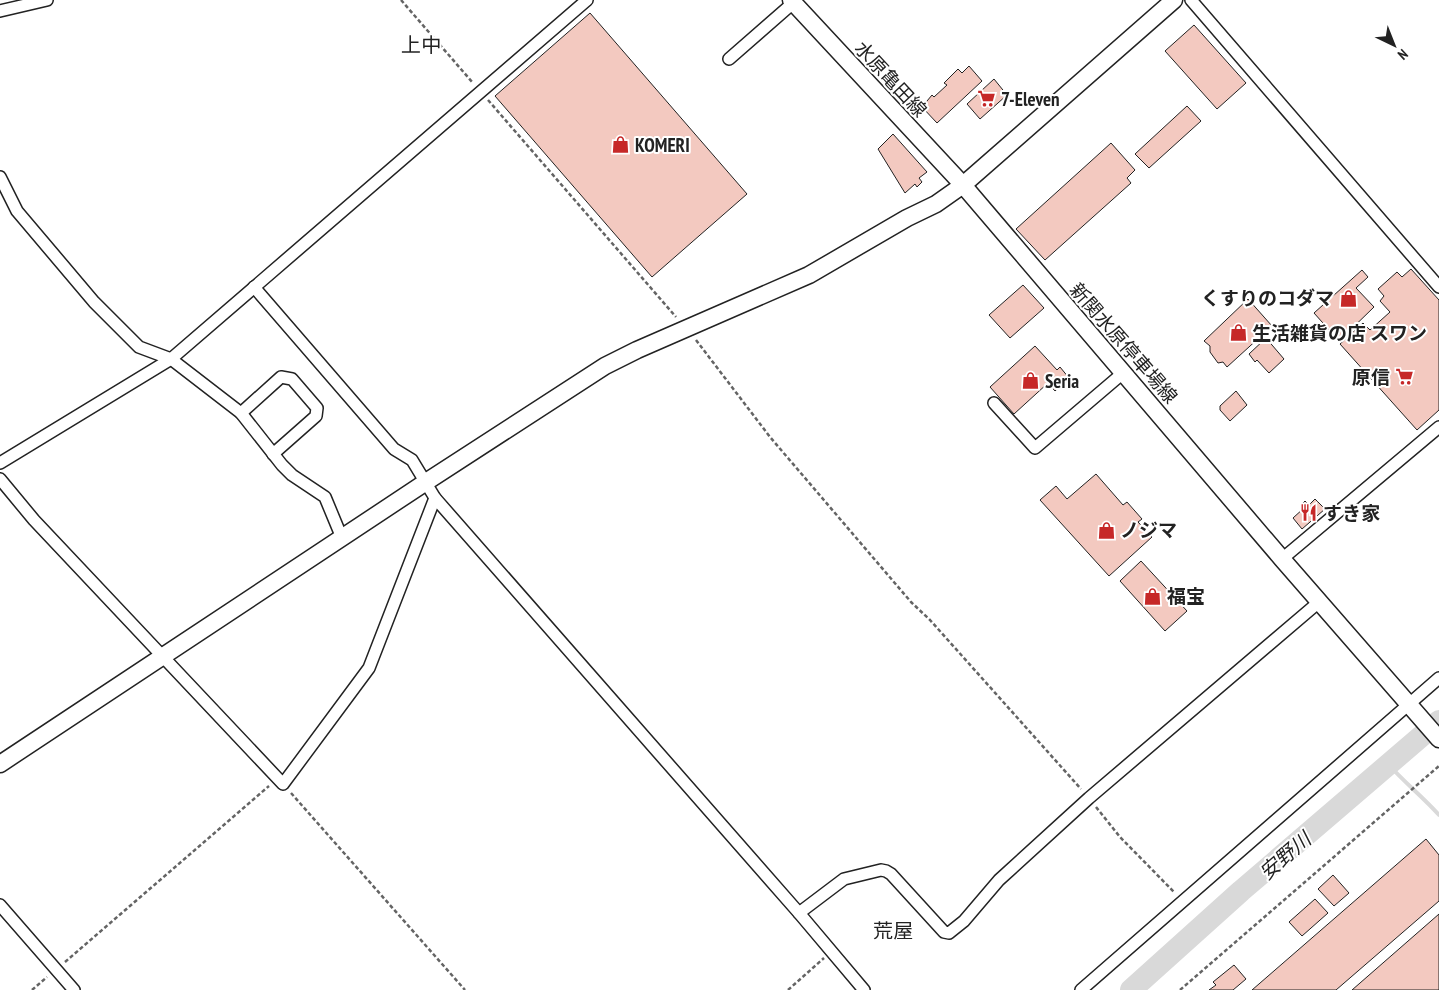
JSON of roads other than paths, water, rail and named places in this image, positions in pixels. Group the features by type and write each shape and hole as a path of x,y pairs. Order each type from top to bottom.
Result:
{"main road":[{"path":"0,764 605,366 637,350 809,275 907,218 936,204 963,185 1174,0"},
{"name":"水原亀田線","path":"792,2 963,185"},
{"name":"新関水原停車場線","path":"963,185 1319,602 1439,739"}],"street":[{"path":"0,11 47,0"},
{"path":"0,463 171,359 587,0"},
{"path":"1191,0 1439,287"},
{"path":"729,59 792,2"},
{"path":"0,177 17,212 94,302 139,348 171,359 241,413 292,475 325,497 342,538"},
{"path":"254,287 394,449 412,460 435,498 799,913 864,990"},
{"path":"994,403 1034,448 1123,373"},
{"path":"241,413 281,377 292,379 317,408 316,416 273,454"},
{"path":"1282,558 1439,427"},
{"path":"0,478 34,520 280,781 369,668 435,498"},
{"path":"799,913 844,879 881,870 891,874 944,932 949,933 964,921 999,880 1089,798 1319,602"},
{"path":"1081,990 1410,706 1439,678"},
{"path":"0,905 74,990"}],"waterway":[{"name":"安野川","path":"1131,990 1241,891 1439,721"},
{"path":"1389,765 1439,815"}],"place":[{"name":"7-Eleven","path":"987,99"},
{"name":"KOMERI","path":"621,145"},
{"name":"くすりのコダマ","path":"1348,298"},
{"name":"生活雑貨の店 スワン","path":"1238,333"},
{"name":"原信","path":"1404,377"},
{"name":"Seria","path":"1031,381"},
{"name":"すき家","path":"1309,513"},
{"name":"ノジマ","path":"1106,530"},
{"name":"福宝","path":"1153,596"}],"district":[{"name":"上中","path":"421,45"},
{"name":"荒屋","path":"893,931"}]}
